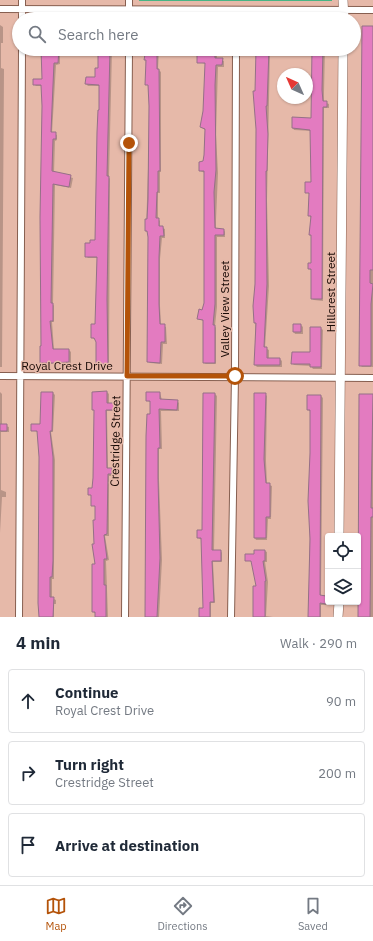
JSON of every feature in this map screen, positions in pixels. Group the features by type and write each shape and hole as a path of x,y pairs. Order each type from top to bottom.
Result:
{"street":[{"path":"22,0 22,9"},
{"path":"129,0 129,10"},
{"path":"344,0 344,12"},
{"path":"0,9 263,12"},
{"path":"361,12 373,10"},
{"path":"19,617 22,56"},
{"name":"Crestridge Street","path":"125,617 129,56"},
{"name":"Valley View Street","path":"231,617 235,376 236,56"},
{"name":"Hillcrest Street","path":"339,533 342,378 343,56"},
{"name":"Royal Crest Drive","path":"0,376 235,376 373,378"},
{"path":"338,617 339,605"}],"green space":[{"path":"332,0 332,1 139,1"}],"building":[{"path":"362,26 373,26 373,270 370,270 370,283 373,284 371,304 371,366 359,366"},
{"path":"41,56 58,56 58,63 54,63 51,132 56,132 56,139 53,139 52,171 71,175 69,187 53,184 51,303 53,303 53,321 50,321 53,349 69,349 69,362 40,363 42,106 41,85 33,85 33,79 42,79"},
{"path":"98,56 110,56 107,176 109,176 107,299 108,364 96,364 96,342 94,338 91,338 91,324 95,324 97,257 85,257 85,243 90,243 90,240 95,240 99,85 85,84 86,77 95,77 95,68 98,68"},
{"path":"145,56 157,56 157,69 159,69 160,171 158,171 156,218 159,218 159,226 163,226 164,236 160,236 159,304 160,324 165,324 165,342 161,342 160,363 147,362 148,237 147,231 145,231 145,219 147,219 148,199 149,106 148,85 145,85 146,60 144,60"},
{"path":"197,56 215,56 215,58 223,58 222,65 216,65 215,85 215,228 224,229 224,235 215,235 215,304 213,325 215,325 215,363 203,363 203,320 197,319 199,309 202,310 204,303 204,171 199,171 199,162 203,161 204,155 205,129 200,127 203,111 205,63 197,63"},
{"path":"256,56 269,56 266,106 268,134 266,171 267,284 264,347 267,347 267,358 280,358 280,365 254,365 256,323 254,323 253,306 255,284 256,129 253,91 255,91"},
{"path":"312,56 323,56 322,90 323,101 327,101 327,107 323,107 322,299 311,299 311,269 308,269 308,263 311,263 311,235 309,235 311,216 308,216 309,193 305,193 305,182 311,182 310,130 292,128 292,117 311,118 311,104 313,104"},
{"path":"293,324 301,324 301,332 293,332"},
{"path":"310,327 321,327 321,367 310,367 310,364 291,364 292,352 310,352"},
{"path":"107,391 107,403 115,403 115,410 106,410 107,468 112,468 112,474 108,474 107,534 104,535 107,559 104,559 106,617 95,617 95,612 92,612 92,564 95,564 92,544 94,544 93,520 95,520 95,506 91,506 91,495 88,495 88,488 92,488 93,478 94,410 92,410 92,392"},
{"path":"41,392 53,392 52,431 50,431 53,457 53,561 52,577 50,577 50,597 54,597 53,617 39,617 38,603 39,457 37,431 31,431 31,424 40,424"},
{"path":"146,392 160,392 160,399 178,400 177,410 159,409 160,448 158,448 158,478 160,558 157,617 145,617 146,436 147,414 150,414 150,401 146,401"},
{"path":"203,393 215,393 212,550 221,550 221,561 212,561 214,602 210,602 210,617 199,617 199,608 203,608 201,538 197,538 197,530 202,530"},
{"path":"254,393 266,393 264,459 266,483 270,483 270,517 266,517 266,538 254,538"},
{"path":"359,394 373,394 371,508 373,508 373,517 371,517 370,617 358,617 358,605 361,605 361,533 358,533"},
{"path":"307,395 321,395 320,595 325,596 325,604 320,603 320,617 308,617 310,539 308,501 310,410 307,410"},
{"path":"0,424 7,424 7,431 0,431"},
{"path":"254,550 265,550 265,561 263,561 266,581 265,617 253,617 253,586 256,586 251,561 245,561 245,554 254,554"}],"route":[{"path":"129,143 127,376 235,376"}]}
